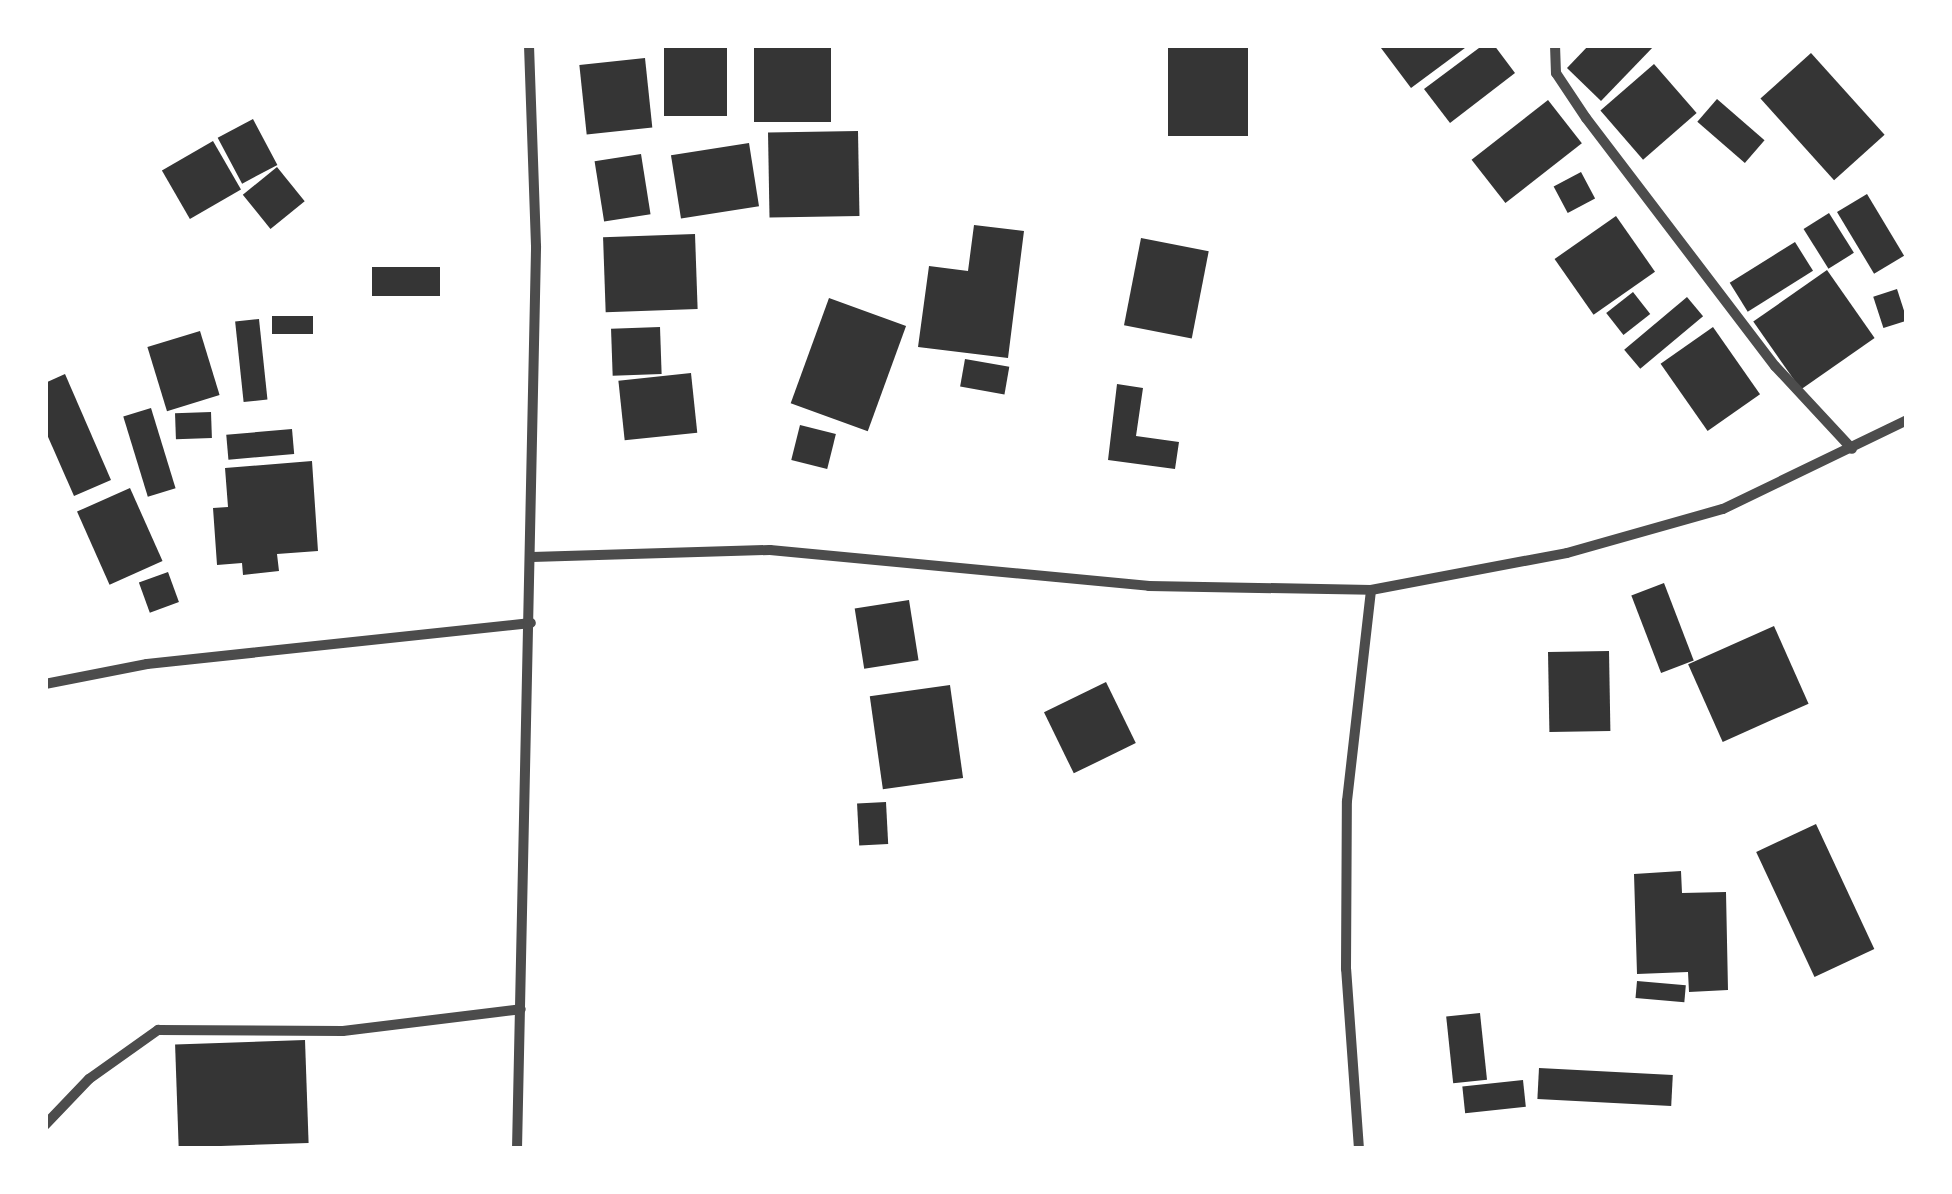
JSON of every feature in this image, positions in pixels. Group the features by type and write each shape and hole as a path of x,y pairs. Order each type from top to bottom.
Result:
{"street":[{"path":"517,1149 532,557 529,45"},
{"path":"1555,45 1556,73 1586,118 1775,366 1852,449"},
{"path":"532,557 770,550 1149,586 1371,590 1567,553 1723,508 1907,420"},
{"path":"1359,1149 1346,969 1347,801 1371,590"},
{"path":"45,684 147,664 531,623"},
{"path":"45,1126 89,1079 158,1030 343,1031 521,1008"}],"building":[{"path":"664,45 727,45 727,116 664,116"},
{"path":"754,45 831,45 831,122 754,122"},
{"path":"1168,45 1248,45 1248,136 1168,136"},
{"path":"1384,45 1469,45 1411,88 1381,48"},
{"path":"1483,45 1494,45 1515,73 1450,123 1424,89"},
{"path":"1589,45 1655,45 1601,101 1567,68"},
{"path":"1811,53 1885,135 1834,180 1760,99"},
{"path":"645,58 652,128 587,135 579,65"},
{"path":"1654,64 1697,113 1643,160 1600,111"},
{"path":"1717,99 1765,140 1745,163 1697,122"},
{"path":"1548,100 1582,143 1505,203 1472,160"},
{"path":"253,119 277,165 242,184 218,138"},
{"path":"858,131 859,216 769,218 768,133"},
{"path":"213,141 241,189 190,219 162,170"},
{"path":"749,143 759,206 681,219 671,155"},
{"path":"641,154 651,214 604,222 595,161"},
{"path":"277,167 305,201 270,229 243,195"},
{"path":"1581,172 1595,198 1568,213 1554,187"},
{"path":"1867,194 1904,256 1874,274 1837,212"},
{"path":"1829,213 1854,253 1828,269 1804,229"},
{"path":"1616,216 1655,272 1594,315 1555,259"},
{"path":"974,225 1024,231 1008,358 918,347 929,266 968,271"},
{"path":"695,234 698,309 606,312 603,237"},
{"path":"1141,238 1209,251 1192,339 1124,325"},
{"path":"1795,242 1813,271 1748,312 1730,283"},
{"path":"372,267 440,267 440,296 372,296"},
{"path":"1827,270 1875,338 1801,390 1753,322"},
{"path":"1897,289 1907,320 1883,328 1873,297"},
{"path":"1633,292 1650,314 1623,335 1606,313"},
{"path":"1687,297 1703,316 1640,369 1624,350"},
{"path":"829,298 906,326 868,431 791,403"},
{"path":"272,316 313,316 313,334 272,334"},
{"path":"259,319 267,400 244,402 235,322"},
{"path":"660,327 662,374 613,376 611,329"},
{"path":"1713,327 1760,394 1708,431 1661,364"},
{"path":"200,331 220,395 167,411 147,347"},
{"path":"965,359 1009,367 1004,394 960,387"},
{"path":"691,373 697,433 625,440 618,381"},
{"path":"65,374 111,480 74,496 45,430 45,383"},
{"path":"1117,384 1143,388 1136,436 1179,442 1175,469 1108,460"},
{"path":"151,408 176,488 148,497 123,416"},
{"path":"211,412 212,438 176,439 175,413"},
{"path":"800,425 836,434 827,469 791,460"},
{"path":"292,429 294,454 228,460 226,435"},
{"path":"312,461 318,551 277,554 279,571 243,575 242,563 217,565 213,508 228,507 225,468"},
{"path":"130,488 163,561 110,585 77,512"},
{"path":"168,572 179,602 150,613 139,583"},
{"path":"1664,583 1694,660 1661,673 1631,596"},
{"path":"909,600 919,660 864,669 855,609"},
{"path":"1774,626 1809,704 1723,742 1688,664"},
{"path":"1609,651 1610,731 1549,732 1548,652"},
{"path":"1106,682 1136,743 1074,773 1044,712"},
{"path":"950,685 963,778 883,789 870,696"},
{"path":"886,802 888,844 859,845 857,804"},
{"path":"1816,824 1874,949 1815,977 1756,852"},
{"path":"1681,871 1682,893 1726,892 1728,990 1689,992 1688,972 1637,974 1634,874"},
{"path":"1637,981 1686,985 1684,1002 1636,998"},
{"path":"1480,1013 1487,1080 1453,1083 1446,1017"},
{"path":"305,1040 309,1143 179,1147 175,1045"},
{"path":"1539,1068 1673,1075 1671,1106 1537,1099"},
{"path":"1523,1080 1526,1107 1465,1113 1462,1086"}]}
